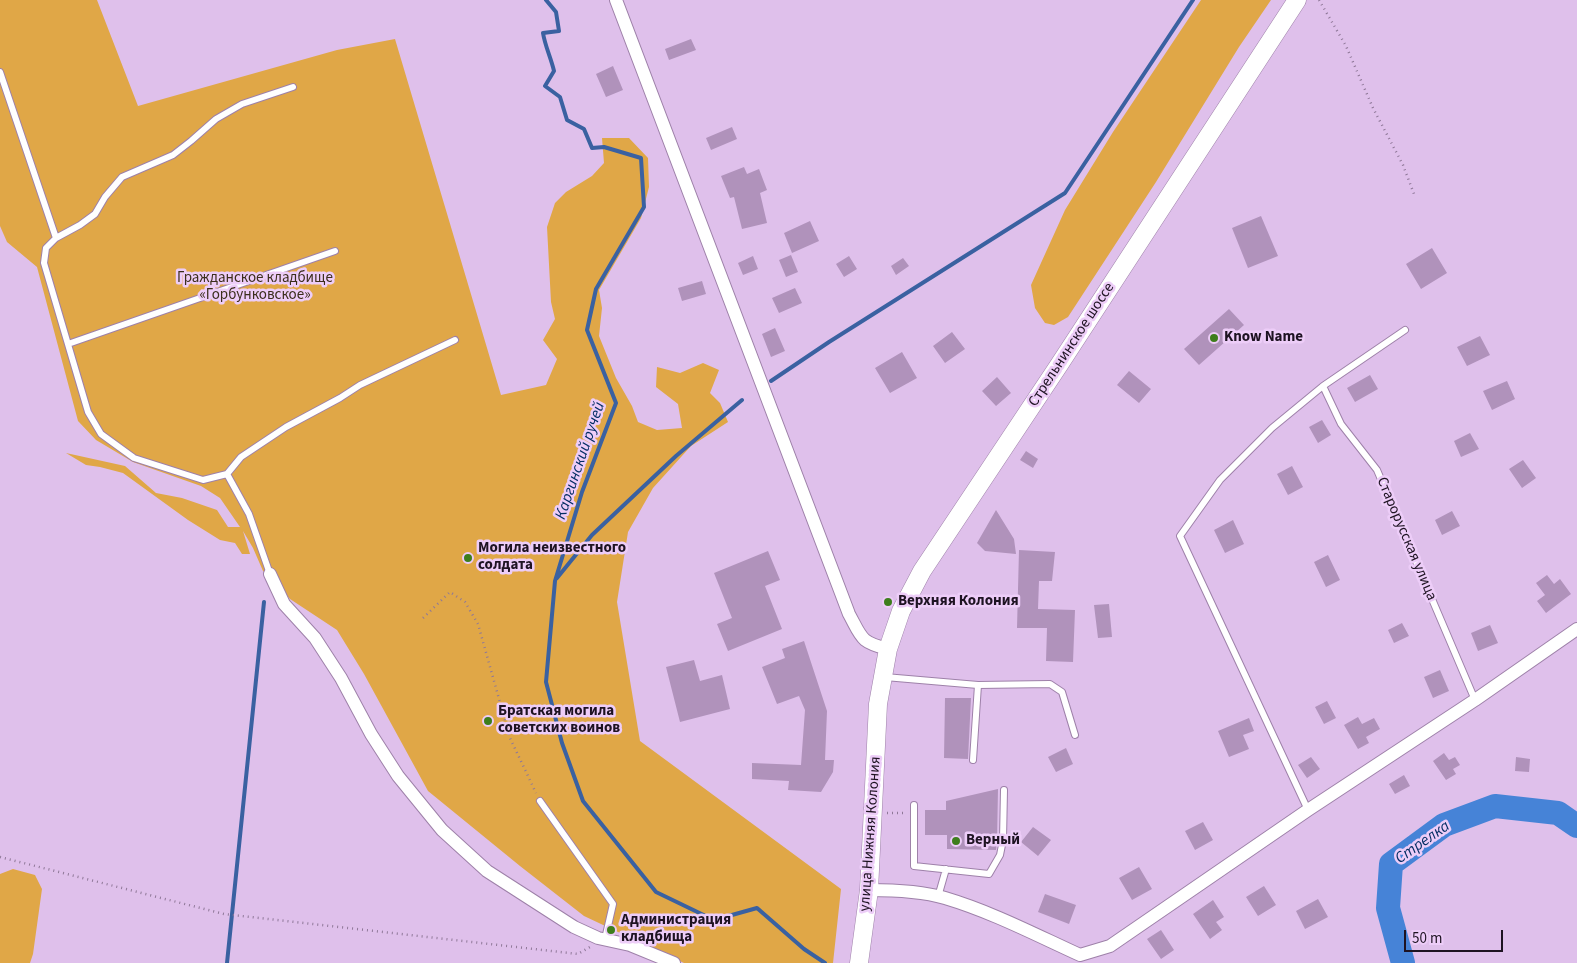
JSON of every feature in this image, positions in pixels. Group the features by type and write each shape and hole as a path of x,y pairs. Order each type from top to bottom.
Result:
{"main road":[{"name":"Стрельнинское шоссе","path":"878,704 888,649 901,611 922,571 1297,0"},
{"name":"улица Нижняя Колония","path":"860,962 869,890 878,704"}],"street":[{"path":"616,0 850,614 862,639 871,645 888,649"},
{"path":"270,574 284,604 315,638 341,678 371,734 398,776 442,830 487,871 574,927 605,940 630,945 674,963"},
{"path":"869,890 893,890 938,897 994,916 1080,955 1110,946 1577,629"}],"lane":[{"path":"0,72 56,238"},
{"path":"294,87 242,104 216,119 191,142 173,155 122,177 105,196 95,214 80,225 56,238 46,248 44,263 88,412 101,434 134,458 185,475 203,480 227,474 241,457 286,427 360,385 455,340"},
{"path":"68,344 335,251"},
{"path":"1308,810 1180,536 1220,480 1272,428 1323,386 1405,330"},
{"name":"Старорусская улица","path":"1323,386 1341,424 1377,470 1475,700"},
{"path":"227,474 249,514 270,574"},
{"path":"882,677 978,685 1050,684 1062,692 1075,735"},
{"path":"973,760 978,685"},
{"path":"914,809 914,866 989,874 1000,855 1003,840 1004,790"},
{"path":"540,801 613,904 605,940"},
{"path":"938,897 946,869"}],"path":[{"path":"1319,0 1346,46 1373,108 1403,165 1414,194"},
{"path":"423,618 450,592 465,602 478,624 510,738 540,801"},
{"path":"879,814 914,809"},
{"path":"0,857 237,916 578,954 605,940"}],"green space":[{"name":"Гражданское кладбище «Горбунковское»","path":"0,0 97,0 138,106 337,50 395,39 501,395 546,385 557,359 543,340 555,319 551,302 547,227 555,203 566,192 592,176 604,163 602,138 629,138 648,158 649,187 641,218 599,290 602,308 599,336 616,378 632,406 638,422 657,430 682,428 678,404 656,387 657,367 680,373 703,363 719,370 710,393 720,403 728,422 691,446 653,488 628,532 617,602 640,741 841,889 833,963 684,963 584,916 428,791 364,674 337,630 290,599 263,571 243,531 250,554 242,554 235,543 220,540 188,520 123,473 86,465 66,453 125,466 156,493 182,498 217,510 228,527 240,527 220,498 201,486 133,462 96,440 78,421 37,267 7,242 0,226"},
{"path":"1201,0 1271,0 1239,47 1156,182 1068,317 1054,325 1045,323 1035,308 1031,285 1065,210 1113,132"},
{"path":"13,869 35,875 42,889 33,954 30,963 0,963 0,874"}],"building":[{"path":"691,39 696,50 669,60 665,49"},
{"path":"613,66 623,90 606,97 596,74"},
{"path":"732,127 737,139 711,150 706,138"},
{"path":"744,167 747,174 759,169 767,190 760,193 767,223 742,229 734,197 730,198 721,176"},
{"path":"1261,216 1278,256 1248,268 1232,228"},
{"path":"810,221 819,241 792,253 784,233"},
{"path":"1432,248 1447,273 1421,289 1406,264"},
{"path":"791,255 798,272 786,277 779,260"},
{"path":"753,256 758,269 743,275 738,263"},
{"path":"849,256 857,269 844,277 836,264"},
{"path":"903,258 909,266 896,275 891,266"},
{"path":"702,281 706,294 682,301 678,288"},
{"path":"795,288 802,303 779,313 772,298"},
{"path":"1229,309 1244,325 1199,365 1184,349"},
{"path":"775,328 785,351 771,357 762,334"},
{"path":"952,332 965,349 945,363 933,346"},
{"path":"1480,336 1490,355 1467,366 1457,347"},
{"path":"902,352 917,378 890,393 875,368"},
{"path":"1129,371 1151,389 1139,403 1117,385"},
{"path":"1370,375 1378,389 1355,402 1347,388"},
{"path":"997,377 1011,393 996,406 982,391"},
{"path":"1507,381 1515,399 1492,410 1483,391"},
{"path":"1322,420 1331,435 1318,443 1309,427"},
{"path":"1470,433 1479,449 1461,457 1454,441"},
{"path":"1026,451 1038,459 1033,468 1020,460"},
{"path":"1523,460 1536,478 1522,488 1509,469"},
{"path":"1292,466 1303,487 1288,495 1277,474"},
{"path":"996,510 1014,539 1016,554 985,551 977,543"},
{"path":"1452,511 1460,526 1442,535 1435,520"},
{"path":"1233,520 1244,544 1225,553 1214,530"},
{"path":"1019,550 1055,552 1052,581 1039,581 1038,609 1075,610 1073,662 1046,661 1047,628 1017,628"},
{"path":"768,551 780,580 765,586 782,629 728,651 717,624 732,618 714,573"},
{"path":"1328,555 1340,580 1326,587 1314,562"},
{"path":"1547,575 1554,584 1560,579 1571,594 1546,613 1537,601 1545,595 1536,583"},
{"path":"1109,604 1112,637 1098,638 1094,605"},
{"path":"1402,623 1409,636 1394,643 1388,630"},
{"path":"1490,625 1498,643 1478,651 1471,633"},
{"path":"804,641 827,711 825,760 834,760 833,772 821,792 788,790 789,781 752,779 752,763 801,765 805,710 799,696 777,704 762,667 785,658 782,649"},
{"path":"694,660 700,681 722,675 730,709 680,722 666,667"},
{"path":"1440,670 1449,691 1433,698 1424,677"},
{"path":"945,698 971,698 968,759 944,758"},
{"path":"1327,701 1336,718 1324,724 1315,707"},
{"path":"1358,717 1362,724 1374,718 1380,729 1366,737 1369,743 1358,749 1344,725"},
{"path":"1249,718 1254,731 1243,735 1249,749 1229,757 1218,731"},
{"path":"1066,748 1073,764 1056,772 1048,757"},
{"path":"1444,753 1449,760 1455,757 1460,765 1453,769 1456,774 1446,780 1433,761"},
{"path":"1311,757 1320,769 1307,778 1298,765"},
{"path":"1516,757 1530,759 1529,772 1515,771"},
{"path":"1404,775 1410,786 1395,794 1389,784"},
{"path":"998,789 996,850 947,849 947,835 925,835 925,810 946,810 946,801"},
{"path":"1203,822 1213,840 1195,850 1185,831"},
{"path":"1033,827 1051,840 1038,856 1021,842"},
{"path":"1139,867 1152,889 1132,900 1119,878"},
{"path":"1264,886 1276,905 1258,916 1246,897"},
{"path":"1045,894 1076,905 1069,924 1038,912"},
{"path":"1318,899 1328,917 1305,929 1296,911"},
{"path":"1213,900 1224,917 1216,922 1222,930 1210,939 1193,914"},
{"path":"1161,930 1174,950 1161,959 1147,939"}],"waterway":[{"name":"Каргинский ручей","path":"546,0 556,12 559,31 543,33 554,71 545,86 560,97 567,120 584,129 592,148 604,147 641,158 644,207 596,289 587,330 616,403 582,492 555,581 546,682 562,743 583,801 656,892 714,920 757,908 804,949 825,963"},
{"path":"771,381 829,342 1065,193 1193,0"},
{"path":"557,578 592,535 676,456 742,400"},
{"path":"227,963 264,602"},
{"name":"Стрелка","path":"1403,963 1388,908 1391,864 1444,825 1495,806 1558,813 1577,826"}],"place":[{"name":"Know Name","path":"1214,338"},
{"name":"Могила неизвестного солдата","path":"468,558"},
{"name":"Верхняя Колония","path":"888,602"},
{"name":"Братская могила советских воинов","path":"488,721"},
{"name":"Верный","path":"956,841"},
{"name":"Администрация кладбища","path":"611,930"}]}
